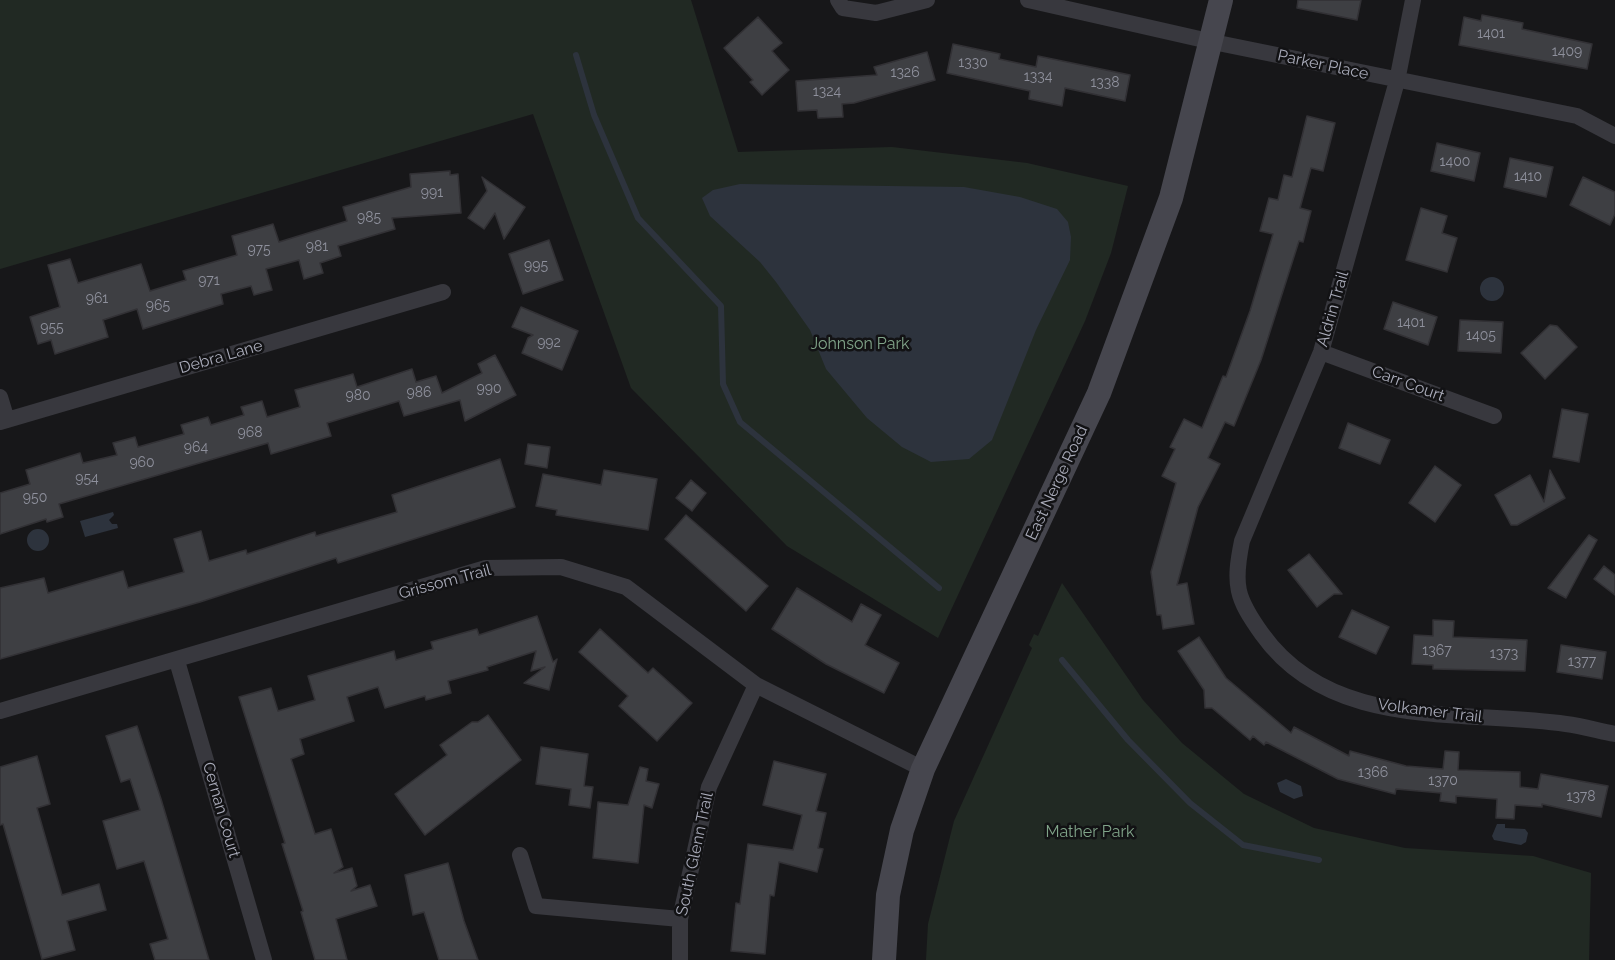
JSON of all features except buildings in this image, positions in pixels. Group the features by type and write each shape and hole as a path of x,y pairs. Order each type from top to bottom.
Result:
{"main road":[{"name":"East Nerge Road","path":"884,960 888,895 902,830 923,769 1100,393 1168,207 1221,0"}],"street":[{"path":"838,0 843,8 876,13 927,0"},
{"name":"Parker Place","path":"1031,0 1212,42 1577,116 1615,136"},
{"name":"Aldrin Trail","path":"1243,608 1235,574 1242,541 1322,352 1397,81 1413,0"},
{"name":"Debra Lane","path":"3,421 443,291"},
{"name":"Carr Court","path":"1322,352 1494,416"},
{"path":"0,397 3,421"},
{"name":"Grissom Trail","path":"0,711 177,661 486,568 561,567 626,587 756,685 923,769"},
{"name":"Volkamer Trail","path":"1243,608 1273,649 1319,684 1380,708 1434,715 1566,724 1615,734"},
{"name":"Cernan Court","path":"177,661 264,960"},
{"name":"South Glenn Trail","path":"680,960 680,919 709,787 756,685"},
{"path":"520,855 536,906 680,919"}],"green space":[{"name":"Johnson Park","path":"0,0 691,0 738,152 892,147 1027,163 1128,186 1111,253 1085,321 938,638 787,546 631,388 533,114 0,269"},
{"name":"Mather Park","path":"1062,583 1143,700 1182,743 1244,794 1314,828 1405,848 1533,856 1591,873 1589,960 926,960 928,924 954,821 1032,648 1029,645 1034,634 1038,636"}],"shaded area":[{"path":"740,184 964,187 1020,197 1057,209 1068,222 1071,237 1070,260 1036,330 992,440 969,459 931,462 902,447 867,418 826,369 810,330 776,282 760,262 710,216 702,198 713,190"},
{"path":"1492,277 1500,281 1504,289 1500,297 1492,301 1484,297 1480,289 1484,281"},
{"path":"113,512 114,515 109,520 112,524 117,524 118,528 85,537 80,521"},
{"path":"34,529 42,529 49,536 49,544 42,551 34,551 27,544 27,536"},
{"path":"1286,779 1301,786 1303,796 1294,799 1280,792 1277,783"},
{"path":"1497,824 1505,824 1505,828 1525,829 1528,833 1526,842 1521,845 1494,840 1492,836"}],"waterway":[{"path":"576,55 594,115 638,218 721,306 723,384 740,422 939,588"},
{"path":"1062,660 1128,740 1190,803 1243,845 1319,860"}]}
